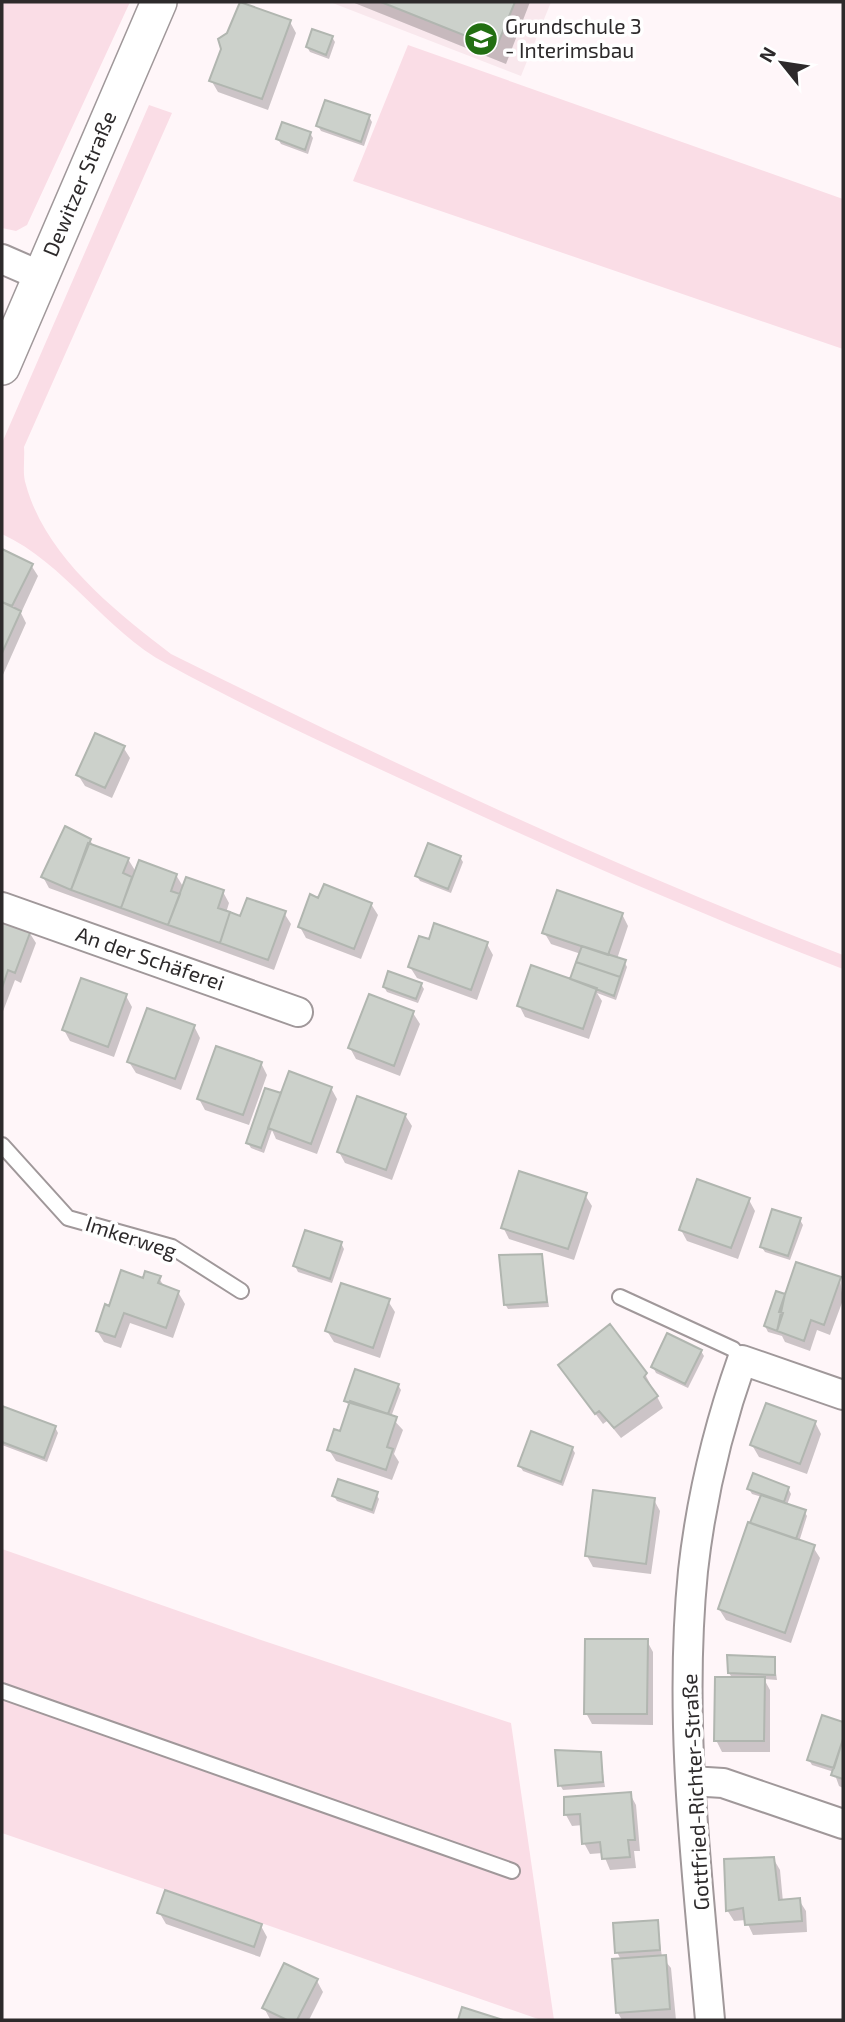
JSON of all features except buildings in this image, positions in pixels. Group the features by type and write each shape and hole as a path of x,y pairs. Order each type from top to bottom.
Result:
{"street":[{"name":"Dewitzer Straße","path":"2,367 159,2"},
{"path":"2,259 41,276"},
{"name":"An der Schäferei","path":"2,907 298,1012"},
{"path":"741,1360 843,1395"},
{"name":"Gottfried-Richter-Straße","path":"710,2020 691,1781 688,1684 694,1571 711,1467 724,1410 741,1360"},
{"path":"691,1781 723,1783 843,1824"}],"lane":[{"name":"Imkerweg","path":"2,1145 68,1218 172,1247 241,1291"},
{"path":"621,1297 733,1349 741,1360"},
{"path":"2,1691 512,1871"}],"shaded area":[{"path":"2,2 130,2 27,225 16,231 2,228"},
{"name":"Grundschule 3 - Interimsbau","path":"330,2 551,2 521,76"},
{"path":"408,45 843,199 843,349 353,181"},
{"path":"149,105 172,113 24,447 25,481 36,511 49,536 66,559 105,600 171,654 337,735 588,850 843,955 843,969 685,906 529,837 327,745 199,681 145,650 46,562 2,534 2,443"},
{"path":"2,1549 258,1639 511,1723 554,2020 541,2020 2,1833"}],"place":[{"name":"Grundschule 3 - Interimsbau","path":"481,39"}]}
